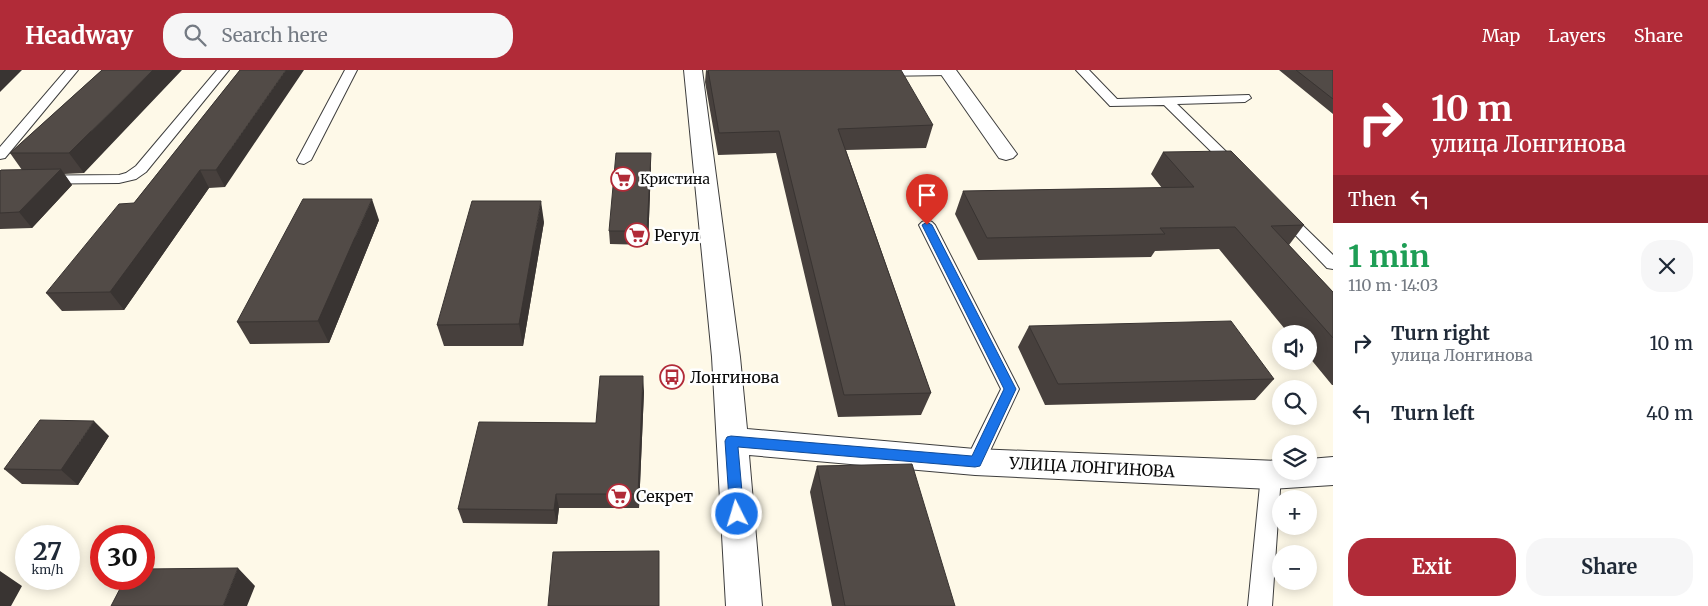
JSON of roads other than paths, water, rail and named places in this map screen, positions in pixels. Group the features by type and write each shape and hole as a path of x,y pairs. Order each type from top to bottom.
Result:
{"street":[{"path":"948,71 1006,154"},
{"path":"697,74 726,358 744,606"},
{"name":"УЛИЦА ЛОНГИНОВА","path":"731,441 975,462 1271,476 1333,471"}],"lane":[{"path":"0,155 72,70"},
{"path":"0,180 119,179 131,176 141,169 223,70"},
{"path":"304,160 351,70"},
{"path":"1082,70 1114,103 1245,98"},
{"path":"870,74 948,71"},
{"path":"1167,101 1243,176"},
{"path":"1271,203 1333,264"},
{"path":"927,225 1010,389 975,462"},
{"path":"1260,606 1271,476"}],"place":[{"name":"Кристина","path":"623,179"},
{"name":"Регул","path":"637,235"},
{"name":"Лонгинова","path":"672,377"},
{"name":"Секрет","path":"619,496"}]}
